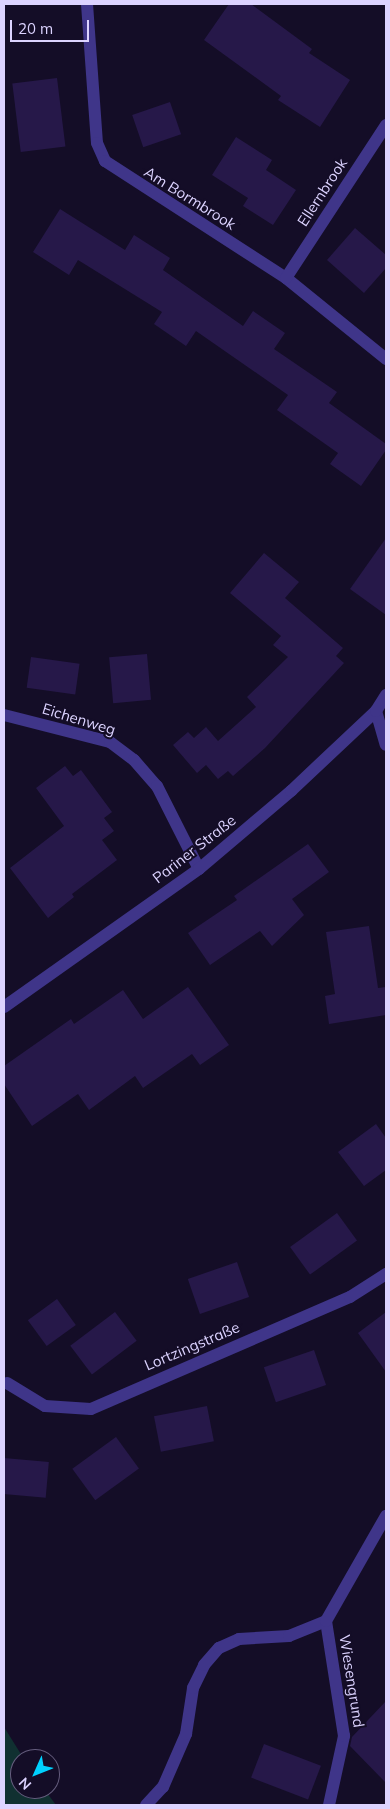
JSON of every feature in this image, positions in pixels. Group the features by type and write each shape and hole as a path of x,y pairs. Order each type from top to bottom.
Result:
{"street":[{"name":"Am Bormbrook","path":"87,4 97,143 105,161 286,278 386,359"},
{"name":"Ellernbrook","path":"286,278 386,125"},
{"name":"Pariner Straße","path":"4,1007 199,868 381,712 386,695"},
{"path":"381,712 386,744"},
{"name":"Eichenweg","path":"4,715 110,742 134,760 157,786 199,868"},
{"name":"Lortzingstraße","path":"8,1382 45,1406 91,1409 350,1297 386,1274"},
{"name":"Wiesengrund","path":"329,1805 344,1736 326,1621 386,1516"},
{"path":"146,1805 163,1786 186,1734 193,1688 204,1665 219,1648 239,1639 289,1636 326,1621"}],"green space":[{"path":"4,1727 18,1749 10,1749 10,1799 52,1799 56,1805 4,1805"}],"building":[{"path":"229,4 251,4 312,49 309,53 350,80 320,127 278,100 281,96 204,40"},
{"path":"57,78 65,146 21,152 12,83"},
{"path":"170,102 181,134 143,147 132,115"},
{"path":"236,137 272,160 266,170 296,190 273,225 243,206 248,198 212,175"},
{"path":"60,209 125,250 134,235 170,258 163,270 243,326 253,311 285,333 274,349 337,392 329,403 386,444 386,450 361,486 330,464 338,453 277,410 288,395 196,331 186,346 154,324 162,312 78,260 69,275 33,252"},
{"path":"355,228 386,255 386,268 364,293 327,260"},
{"path":"386,538 386,615 350,589"},
{"path":"264,553 299,582 285,598 343,648 336,656 344,663 265,748 233,776 228,771 218,779 206,765 197,773 173,745 188,732 194,738 206,727 218,741 256,707 247,697 288,657 273,645 281,636 230,593"},
{"path":"147,654 151,700 113,703 109,657"},
{"path":"31,657 80,664 75,695 27,688"},
{"path":"65,766 73,776 81,770 112,812 104,818 114,831 102,840 117,860 72,894 74,897 48,918 10,868 64,826 36,788"},
{"path":"308,844 329,872 292,899 304,915 272,946 260,931 210,965 188,933 237,900 234,896"},
{"path":"369,926 378,988 386,987 386,1015 329,1024 325,996 335,994 326,932"},
{"path":"188,987 229,1045 200,1065 192,1054 143,1088 135,1076 89,1110 78,1094 32,1126 4,1084 4,1066 71,1019 74,1024 123,990 143,1019"},
{"path":"376,1124 386,1138 386,1170 364,1186 338,1152"},
{"path":"337,1213 357,1241 310,1275 290,1247"},
{"path":"237,1262 249,1297 200,1314 188,1279"},
{"path":"57,1299 76,1325 47,1346 28,1320"},
{"path":"115,1312 137,1341 92,1374 70,1346"},
{"path":"386,1312 386,1372 358,1333"},
{"path":"314,1350 326,1385 276,1402 264,1367"},
{"path":"207,1406 214,1441 161,1452 154,1416"},
{"path":"116,1437 139,1469 95,1500 72,1469"},
{"path":"4,1458 49,1462 46,1498 4,1494"},
{"path":"386,1701 386,1783 350,1746 352,1737"},
{"path":"264,1744 321,1766 308,1799 251,1778"}]}
